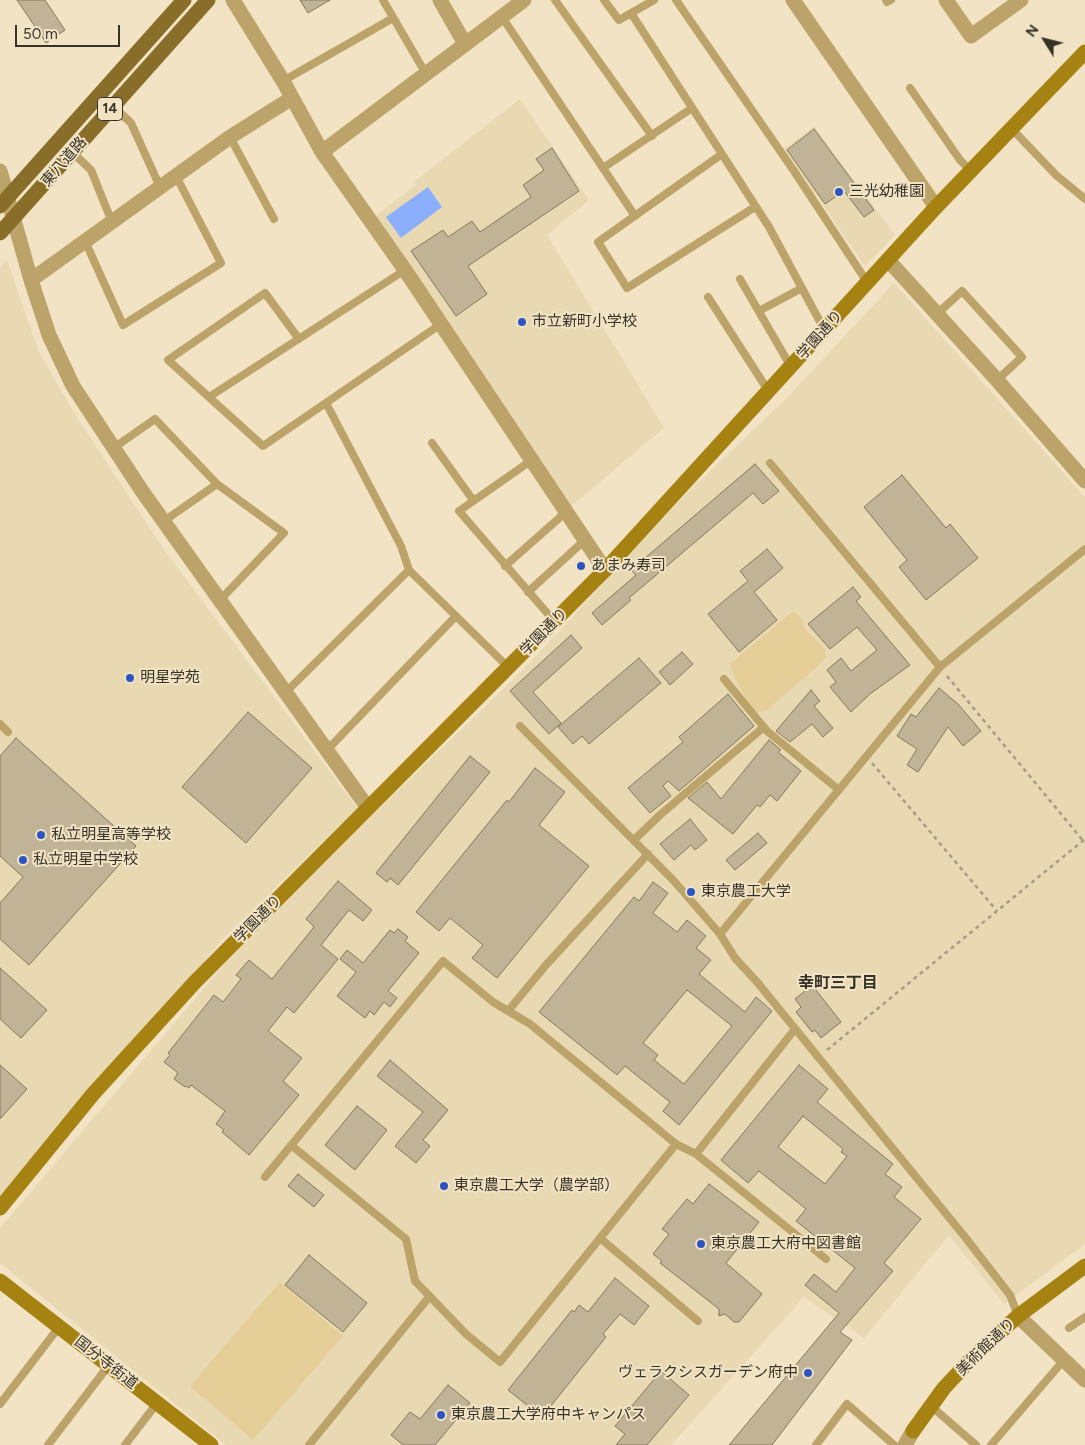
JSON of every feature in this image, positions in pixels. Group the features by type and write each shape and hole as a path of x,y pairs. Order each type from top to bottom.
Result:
{"main road":[{"name":"東八道路","path":"4,201 184,0"},
{"name":"東八道路","path":"0,234 208,0"}],"street":[{"path":"233,0 283,81 322,152 405,270 605,570"},
{"path":"440,0 465,44"},
{"path":"322,152 524,0"},
{"path":"793,0 936,207"},
{"path":"946,0 971,36 1021,0"},
{"name":"学園通り","path":"0,1208 132,1049 195,982 605,570 970,170 1085,52"},
{"path":"30,280 230,136 292,98"},
{"path":"0,171 4,201 13,219 30,280 49,335 74,386 164,521 328,749 368,808"},
{"path":"888,260 938,313 1085,481"},
{"name":"美術館通り","path":"905,1445 944,1388 973,1357 1018,1316 1085,1266"},
{"name":"国分寺街道","path":"0,1282 157,1403 205,1443"},
{"path":"1018,1316 1085,1380"}],"lane":[{"path":"382,0 426,74"},
{"path":"555,0 652,136"},
{"path":"604,0 619,20 654,0"},
{"path":"676,0 788,162 867,282"},
{"path":"886,0 887,2 891,0"},
{"path":"631,13 769,227 825,331"},
{"path":"502,17 635,216"},
{"path":"283,81 393,18"},
{"path":"910,88 960,160 970,170"},
{"path":"113,106 131,123 160,186"},
{"path":"603,168 692,108"},
{"path":"1011,128 1056,175 1085,199"},
{"path":"230,136 274,220"},
{"path":"72,152 91,170 112,222"},
{"path":"722,154 598,242 627,288 755,207"},
{"path":"85,241 123,325 221,263 176,176"},
{"path":"209,397 405,270"},
{"path":"740,279 792,367"},
{"path":"759,311 802,288"},
{"path":"938,313 962,291 1022,357 997,380"},
{"path":"299,339 265,293 168,360 263,446 441,324"},
{"path":"708,297 769,392"},
{"path":"326,403 401,546 409,570 509,668"},
{"path":"115,447 155,420 217,484 284,533 221,599"},
{"path":"432,443 473,500"},
{"path":"532,460 459,510 554,621"},
{"path":"770,463 940,667"},
{"path":"164,521 217,484"},
{"path":"505,566 566,512"},
{"path":"528,592 586,539"},
{"path":"720,934 940,667 1085,549"},
{"path":"286,692 409,570"},
{"path":"328,749 456,616"},
{"path":"724,679 764,727 839,790"},
{"path":"0,724 8,732"},
{"path":"520,726 648,854 720,934 735,958 993,1273 1010,1295 1018,1316"},
{"path":"634,840 661,814 764,727"},
{"path":"508,1011 546,965 648,854"},
{"path":"265,1177 443,961 493,1002 530,1024 676,1144 696,1154 826,1259"},
{"path":"696,1154 795,1029"},
{"path":"291,1145 406,1239 415,1281 466,1334 500,1362 676,1144"},
{"path":"600,1238 698,1321"},
{"path":"309,1445 429,1297"},
{"path":"1069,1328 1085,1317"},
{"path":"0,1404 59,1327"},
{"path":"991,1445 1063,1361"},
{"path":"48,1445 109,1366"},
{"path":"125,1445 157,1403"},
{"path":"816,1445 846,1404 894,1445"},
{"path":"931,1406 976,1445"}],"path":[{"path":"818,1058 1084,841 940,667"},
{"path":"866,756 997,911"}],"shaded area":[{"name":"市立新町小学校","path":"520,99 589,200 547,235 664,428 571,506 374,217 416,185 414,182"},
{"name":"三光幼稚園","path":"814,126 895,235 865,266 784,149"},
{"name":"明星学苑","path":"7,260 38,350 74,413 163,548 357,808 226,936 0,1197 0,267"},
{"name":"東京農工大学","path":"894,283 1085,497 1085,1244 1004,1304 949,1235 864,1338 804,1297 671,1445 226,1445 0,1263 0,1228 223,966 370,817 521,672 687,493 786,399"},
{"path":"793,611 802,619 805,629 825,649 826,656 820,664 766,711 758,712 750,705 738,685 730,664"},
{"path":"280,1282 343,1336 253,1440 190,1386"}],"water":[{"path":"428,187 442,207 401,238 386,217"}],"building":[{"path":"17,0 45,0 65,30 46,43"},
{"path":"300,0 330,0 308,13"},
{"path":"814,129 874,210 864,217 844,191 825,204 787,150"},
{"path":"552,148 579,191 468,266 487,294 456,316 411,251 443,230 448,237 472,221 480,232 531,197 523,185 544,170 536,159"},
{"path":"755,464 779,491 763,504 753,493 629,598 631,600 602,625 592,613 636,575 631,570"},
{"path":"902,475 946,528 950,524 978,558 926,600 899,567 907,560 864,507"},
{"path":"767,549 783,568 754,592 777,620 739,652 708,614 748,581 740,571"},
{"path":"853,587 861,597 856,601 910,665 870,694 851,712 830,687 836,682 827,670 841,658 851,671 877,650 857,627 830,649 808,624"},
{"path":"571,635 582,648 533,692 561,723 549,734 510,691"},
{"path":"682,652 693,664 670,685 659,672"},
{"path":"639,658 661,683 589,744 582,736 573,744 558,727"},
{"path":"939,688 958,704 981,731 963,746 948,727 918,772 907,765 917,749 897,736 911,714 916,717"},
{"path":"811,690 820,701 814,706 833,728 823,737 812,724 790,742 776,731"},
{"path":"728,694 754,726 679,791 668,781 663,786 671,796 650,813 628,788 683,742 679,737"},
{"path":"248,712 312,768 246,843 182,787"},
{"path":"16,738 136,846 29,965 0,939 0,903 23,877 0,856 0,756"},
{"path":"769,740 781,750 778,752 801,771 777,801 770,795 760,807 757,805 733,834 688,798 707,782 721,799"},
{"path":"470,756 490,772 398,885 390,878 387,882 376,873"},
{"path":"535,768 565,792 539,825 589,866 497,978 472,958 483,945 450,918 439,931 416,912 507,800 509,802"},
{"path":"690,819 707,840 695,850 691,845 674,860 660,844"},
{"path":"758,833 767,843 735,870 726,860"},
{"path":"338,881 372,910 363,921 349,910 321,945 338,959 294,1013 287,1007 268,1031 302,1058 283,1081 299,1095 249,1155 222,1132 224,1130 216,1124 225,1111 191,1085 189,1088 185,1087 174,1079 178,1073 164,1062 170,1055 168,1053 214,995 223,1002 241,979 236,975 249,960 272,979 314,927 306,919"},
{"path":"653,882 668,893 653,913 677,932 687,920 706,936 696,948 711,960 699,974 745,1012 756,997 772,1011 679,1125 663,1111 670,1102 625,1066 617,1075 539,1012 634,897 639,901","holes":["687,990 732,1026 684,1084 654,1060 658,1055 643,1043"]},
{"path":"398,929 408,937 405,941 419,953 388,991 397,998 390,1007 384,1002 374,1015 370,1011 365,1018 337,996 356,972 340,959 347,950 363,963 390,930 394,933"},
{"path":"0,968 47,1010 21,1038 0,1019"},
{"path":"812,985 841,1022 821,1038 815,1030 812,1032 796,1012 801,1007 795,999"},
{"path":"390,1060 448,1110 423,1140 430,1146 416,1163 395,1146 423,1112 377,1076"},
{"path":"0,1065 27,1089 0,1119"},
{"path":"799,1065 828,1089 817,1102 893,1164 885,1174 902,1187 894,1197 921,1219 884,1263 893,1271 840,1332 852,1340 772,1445 729,1445 839,1313 805,1285 814,1274 836,1292 855,1268 796,1221 806,1209 759,1171 748,1183 721,1160","holes":["803,1116 843,1149 841,1152 847,1156 825,1184 778,1147"]},
{"path":"357,1106 387,1130 355,1170 325,1145"},
{"path":"298,1174 324,1195 314,1207 288,1186"},
{"name":"東京農工大府中図書館","path":"709,1184 759,1222 726,1263 762,1294 739,1322 734,1322 725,1314 719,1316 719,1309 660,1263 662,1261 653,1254 669,1234 662,1229 687,1199 693,1204"},
{"path":"309,1255 367,1303 343,1332 285,1285"},
{"path":"615,1278 649,1306 634,1325 620,1314 603,1334 606,1337 542,1417 508,1390 572,1310 574,1312 579,1305 588,1312"},
{"path":"661,1371 689,1395 647,1445 616,1445 625,1434 615,1426"},
{"name":"東京農工大学府中キャンパス","path":"448,1385 470,1403 435,1445 403,1445 391,1435 410,1412 420,1419"}],"place":[{"name":"三光幼稚園","path":"839,192"},
{"name":"市立新町小学校","path":"522,322"},
{"name":"あまみ寿司","path":"581,566"},
{"name":"明星学苑","path":"130,678"},
{"name":"私立明星高等学校","path":"41,835"},
{"name":"私立明星中学校","path":"23,860"},
{"name":"東京農工大学","path":"691,892"},
{"name":"東京農工大学（農学部）","path":"444,1186"},
{"name":"東京農工大府中図書館","path":"701,1244"},
{"name":"ヴェラクシスガーデン府中","path":"808,1373"},
{"name":"東京農工大学府中キャンパス","path":"441,1415"}],"district":[{"name":"幸町三丁目","path":"838,983"}]}
